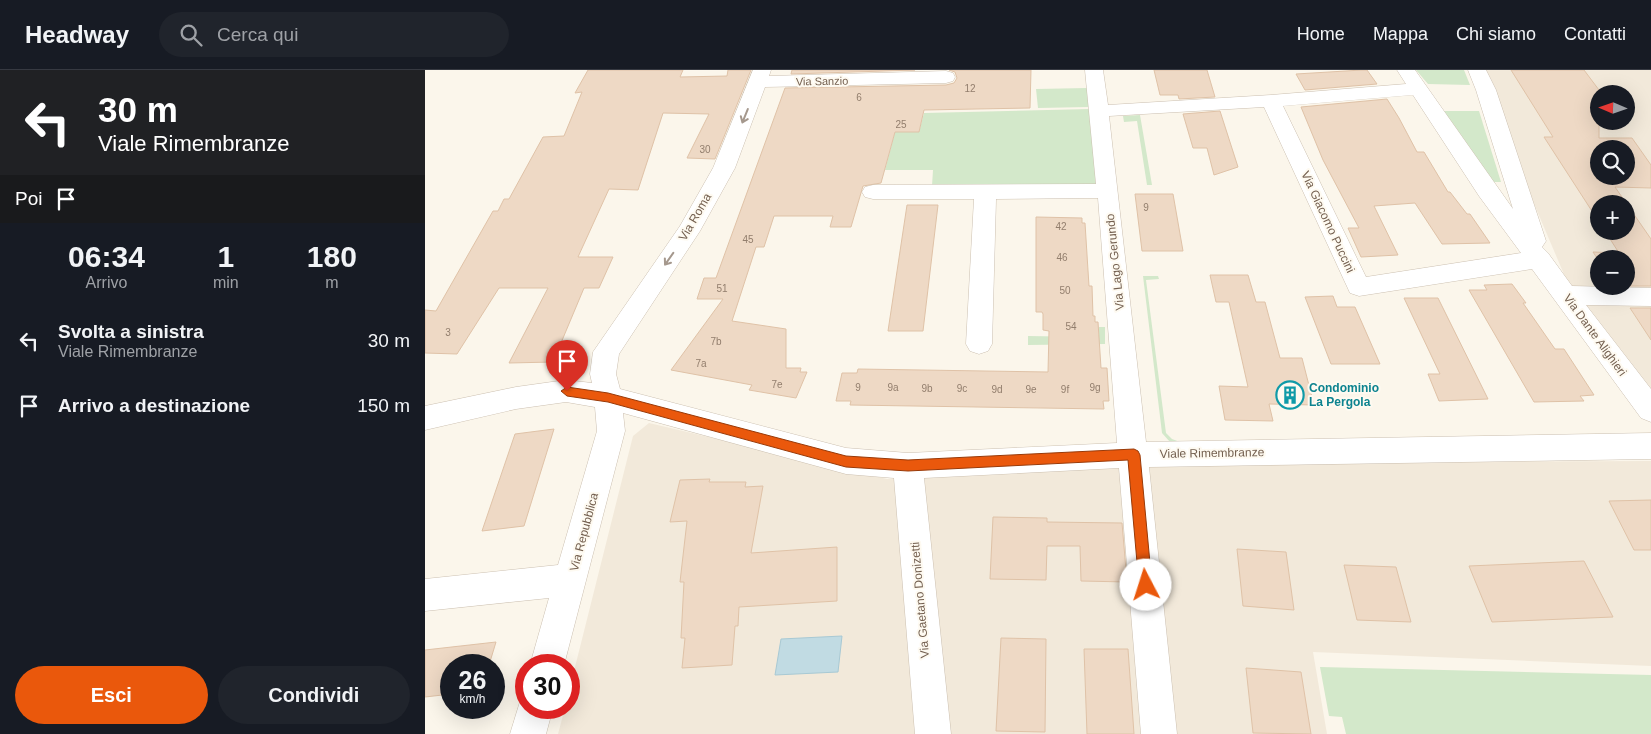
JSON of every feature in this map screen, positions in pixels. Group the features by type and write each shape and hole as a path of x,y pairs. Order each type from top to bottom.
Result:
{"street":[{"name":"Via Lago Gerundo","path":"1094,70 1100,111 1134,455"},
{"name":"Via Dante Alighieri","path":"1406,70 1487,191 1540,259 1651,410"},
{"name":"Via Dante Alighieri","path":"1477,70 1486,90 1540,259"},
{"name":"Via Sanzio","path":"760,76 946,77"},
{"name":"Via Roma","path":"567,391 606,352 689,231 724,168 760,76"},
{"path":"1100,111 1418,89"},
{"name":"Via Giacomo Puccini","path":"1271,100 1359,287 1540,259"},
{"path":"1487,191 1517,188"},
{"path":"873,192 1108,191"},
{"path":"979,344 985,192"},
{"path":"1566,295 1651,297"},
{"name":"Via Roma","path":"606,352 603,374 608,397"},
{"name":"Viale Rimembranze","path":"425,418 516,398 567,391 608,397 846,462 908,466 1134,455 1651,446"},
{"name":"Via Repubblica","path":"550,654 611,431 608,397"},
{"path":"1134,455 1159,734"},
{"name":"Via Gaetano Donizetti","path":"908,466 933,734"},
{"path":"425,595 571,580"},
{"path":"528,734 532,719"}],"shaded area":[{"path":"1484,70 1651,70 1651,392 1569,286 1523,178"},
{"path":"649,423 887,479 1146,463 1651,461 1651,666 1313,652 1327,734 558,734 562,719 580,719 580,654 578,654 633,436"}],"green space":[{"path":"1416,70 1464,70 1470,85 1428,84"},
{"path":"1087,88 1089,107 1038,108 1036,89"},
{"path":"1090,109 1096,184 932,186 933,170 885,170 895,132 919,132 924,113"},
{"path":"1443,111 1479,111 1501,182 1492,182"},
{"path":"1140,115 1152,185 1147,185 1137,121 1124,122 1123,116"},
{"path":"1143,276 1158,276 1159,279 1146,280 1166,433 1172,439 1180,442 1170,442 1162,433"},
{"path":"1099,327 1105,327 1105,344 1028,345 1028,336 1090,337 1090,335 1099,335"},
{"path":"1320,667 1651,675 1651,734 1346,734 1342,717 1329,716"}],"water":[{"path":"842,636 838,672 775,675 781,639"}],"building":[{"path":"588,70 683,70 680,77 727,76 728,70 751,70 715,159 687,158 709,114 663,113 638,190 609,189 578,257 613,257 599,288 584,288 553,362 509,363 548,288 499,288 457,354 425,353 425,310 436,311 493,211 498,211 504,199 509,199 543,137 564,136 582,92 575,93"},
{"path":"792,70 915,70 791,74"},
{"path":"949,70 1031,70 1030,108 924,110 919,132 895,132 881,183 863,186 851,227 830,227 833,216 774,216 764,247 756,247 732,321 786,329 786,368 801,368 800,372 807,372 796,398 749,390 752,385 671,370 723,299 697,299 704,278 716,278 785,88 946,85 954,83 957,78 955,72"},
{"path":"1154,70 1207,70 1215,97 1179,99 1178,95 1160,95"},
{"path":"1367,70 1377,84 1305,90 1296,74"},
{"path":"1511,70 1584,70 1595,85 1590,85 1590,130 1599,130 1599,138 1632,138 1633,140 1590,140 1590,185 1635,185 1635,142 1651,165 1651,188 1615,187 1621,195 1590,195 1590,208 1544,137 1553,137"},
{"path":"1387,99 1417,152 1424,152 1448,192 1450,192 1467,214 1470,214 1490,243 1442,244 1415,203 1374,206 1398,255 1361,257 1348,228 1359,228 1323,160 1301,107"},
{"path":"1220,111 1238,167 1214,175 1207,148 1193,148 1183,114"},
{"path":"1135,194 1173,194 1183,251 1142,251"},
{"path":"907,205 938,205 923,331 888,331"},
{"path":"1635,216 1651,239 1651,286 1635,286 1635,250 1617,250 1611,240 1635,240"},
{"path":"1036,217 1082,218 1082,223 1085,223 1089,286 1092,286 1093,316 1095,316 1095,322 1098,322 1101,368 1107,368 1109,401 1103,401 1104,409 850,405 851,401 836,401 842,373 857,373 858,369 1048,372 1049,331 1043,330 1042,312 1036,312"},
{"path":"1210,275 1248,275 1256,302 1265,302 1280,358 1302,358 1314,405 1269,404 1273,421 1225,420 1219,386 1248,387 1229,302 1216,302"},
{"path":"1512,284 1555,349 1564,349 1594,395 1580,396 1584,401 1534,402 1469,290 1487,290 1484,285"},
{"path":"1333,296 1337,307 1355,307 1380,364 1331,364 1305,297"},
{"path":"1404,298 1438,298 1488,399 1439,401 1428,374 1440,374"},
{"path":"1630,308 1651,308 1651,340"},
{"path":"554,429 524,526 482,531 515,434"},
{"path":"710,479 709,482 746,482 745,487 763,486 751,553 837,547 837,601 739,607 738,626 735,626 732,665 682,668 685,638 681,638 684,582 680,582 687,521 670,522 680,480"},
{"path":"1651,500 1651,550 1634,550 1609,501"},
{"path":"993,517 1047,518 1047,522 1122,523 1127,582 1081,581 1080,546 1047,546 1046,580 990,579"},
{"path":"1237,549 1286,552 1294,610 1243,606"},
{"path":"1584,561 1613,617 1492,622 1469,566"},
{"path":"1344,565 1396,567 1411,622 1357,620"},
{"path":"1001,638 1046,639 1045,732 996,731"},
{"path":"496,642 492,654 440,654 440,695 425,697 425,650"},
{"path":"1084,649 1128,649 1134,734 1087,734"},
{"path":"1246,668 1301,672 1311,734 1253,733"}],"place":[{"name":"Condominio La Pergola","path":"1290,395"}],"route":[{"path":"567,391 608,397 846,462 908,466 1134,455 1146,585"}]}
